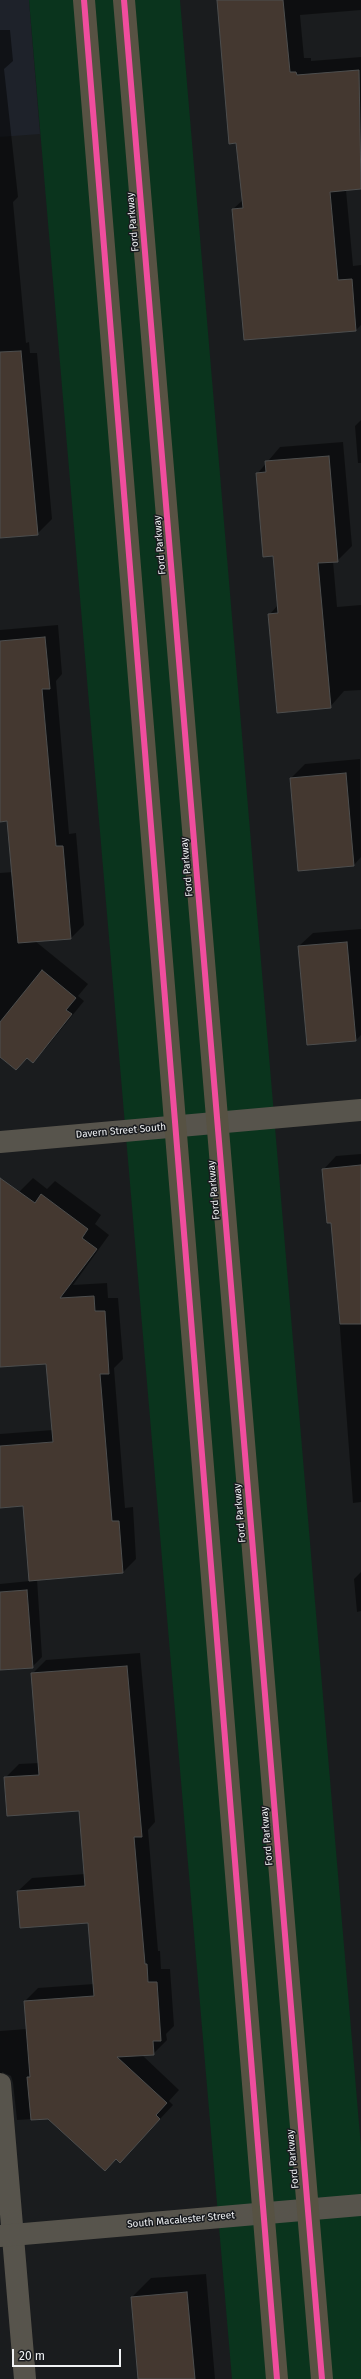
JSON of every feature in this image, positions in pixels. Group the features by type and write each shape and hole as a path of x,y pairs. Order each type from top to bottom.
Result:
{"main road":[{"path":"84,0 276,2379"},
{"name":"Ford Parkway","path":"124,0 322,2379"}],"street":[{"name":"Davern Street South","path":"0,1142 361,1110"},
{"path":"0,2084 6,2235 25,2379"},
{"name":"South Macalester Street","path":"6,2235 361,2205"}],"shaded area":[{"path":"0,0 29,0 40,134 0,137"}],"green space":[{"path":"29,0 180,0 361,2147 361,2379 232,2379"}],"building":[{"path":"217,0 283,0 290,72 296,72 297,75 359,70 361,189 330,192 338,280 352,279 356,331 244,340 232,209 243,208 236,143 229,144"},
{"path":"21,351 38,535 0,538 0,352"},
{"path":"329,456 338,562 318,563 331,708 277,713 268,614 278,613 273,556 263,557 256,473 266,472 265,461"},
{"path":"45,637 50,689 42,689 56,846 63,846 71,939 18,943 7,821 0,822 0,641"},
{"path":"346,773 354,866 298,871 290,778"},
{"path":"347,942 356,1041 307,1045 298,946"},
{"path":"42,970 76,998 66,1010 72,1014 33,1063 27,1058 16,1070 0,1057 0,1022"},
{"path":"361,1165 361,1324 340,1324 331,1223 327,1223 322,1169"},
{"path":"0,1178 35,1203 41,1194 88,1229 82,1238 97,1249 60,1298 94,1296 95,1311 105,1311 109,1374 100,1374 112,1521 119,1521 123,1573 29,1581 23,1506 0,1508 0,1446 53,1442 46,1364 0,1367"},
{"path":"27,1590 33,1668 0,1670 0,1592"},
{"path":"127,1666 142,1837 134,1837 145,1964 147,1964 148,1982 157,1982 161,2041 153,2041 154,2055 117,2057 167,2103 156,2115 160,2119 120,2163 116,2159 105,2171 48,2119 31,2120 27,2077 30,2077 24,2001 94,1996 88,1923 20,1928 17,1891 85,1886 79,1811 7,1816 4,1777 39,1775 31,1673"},
{"path":"187,2292 195,2379 138,2379 131,2297"}],"cycle path":[{"path":"84,0 277,2379"},
{"path":"124,0 322,2379"}]}
